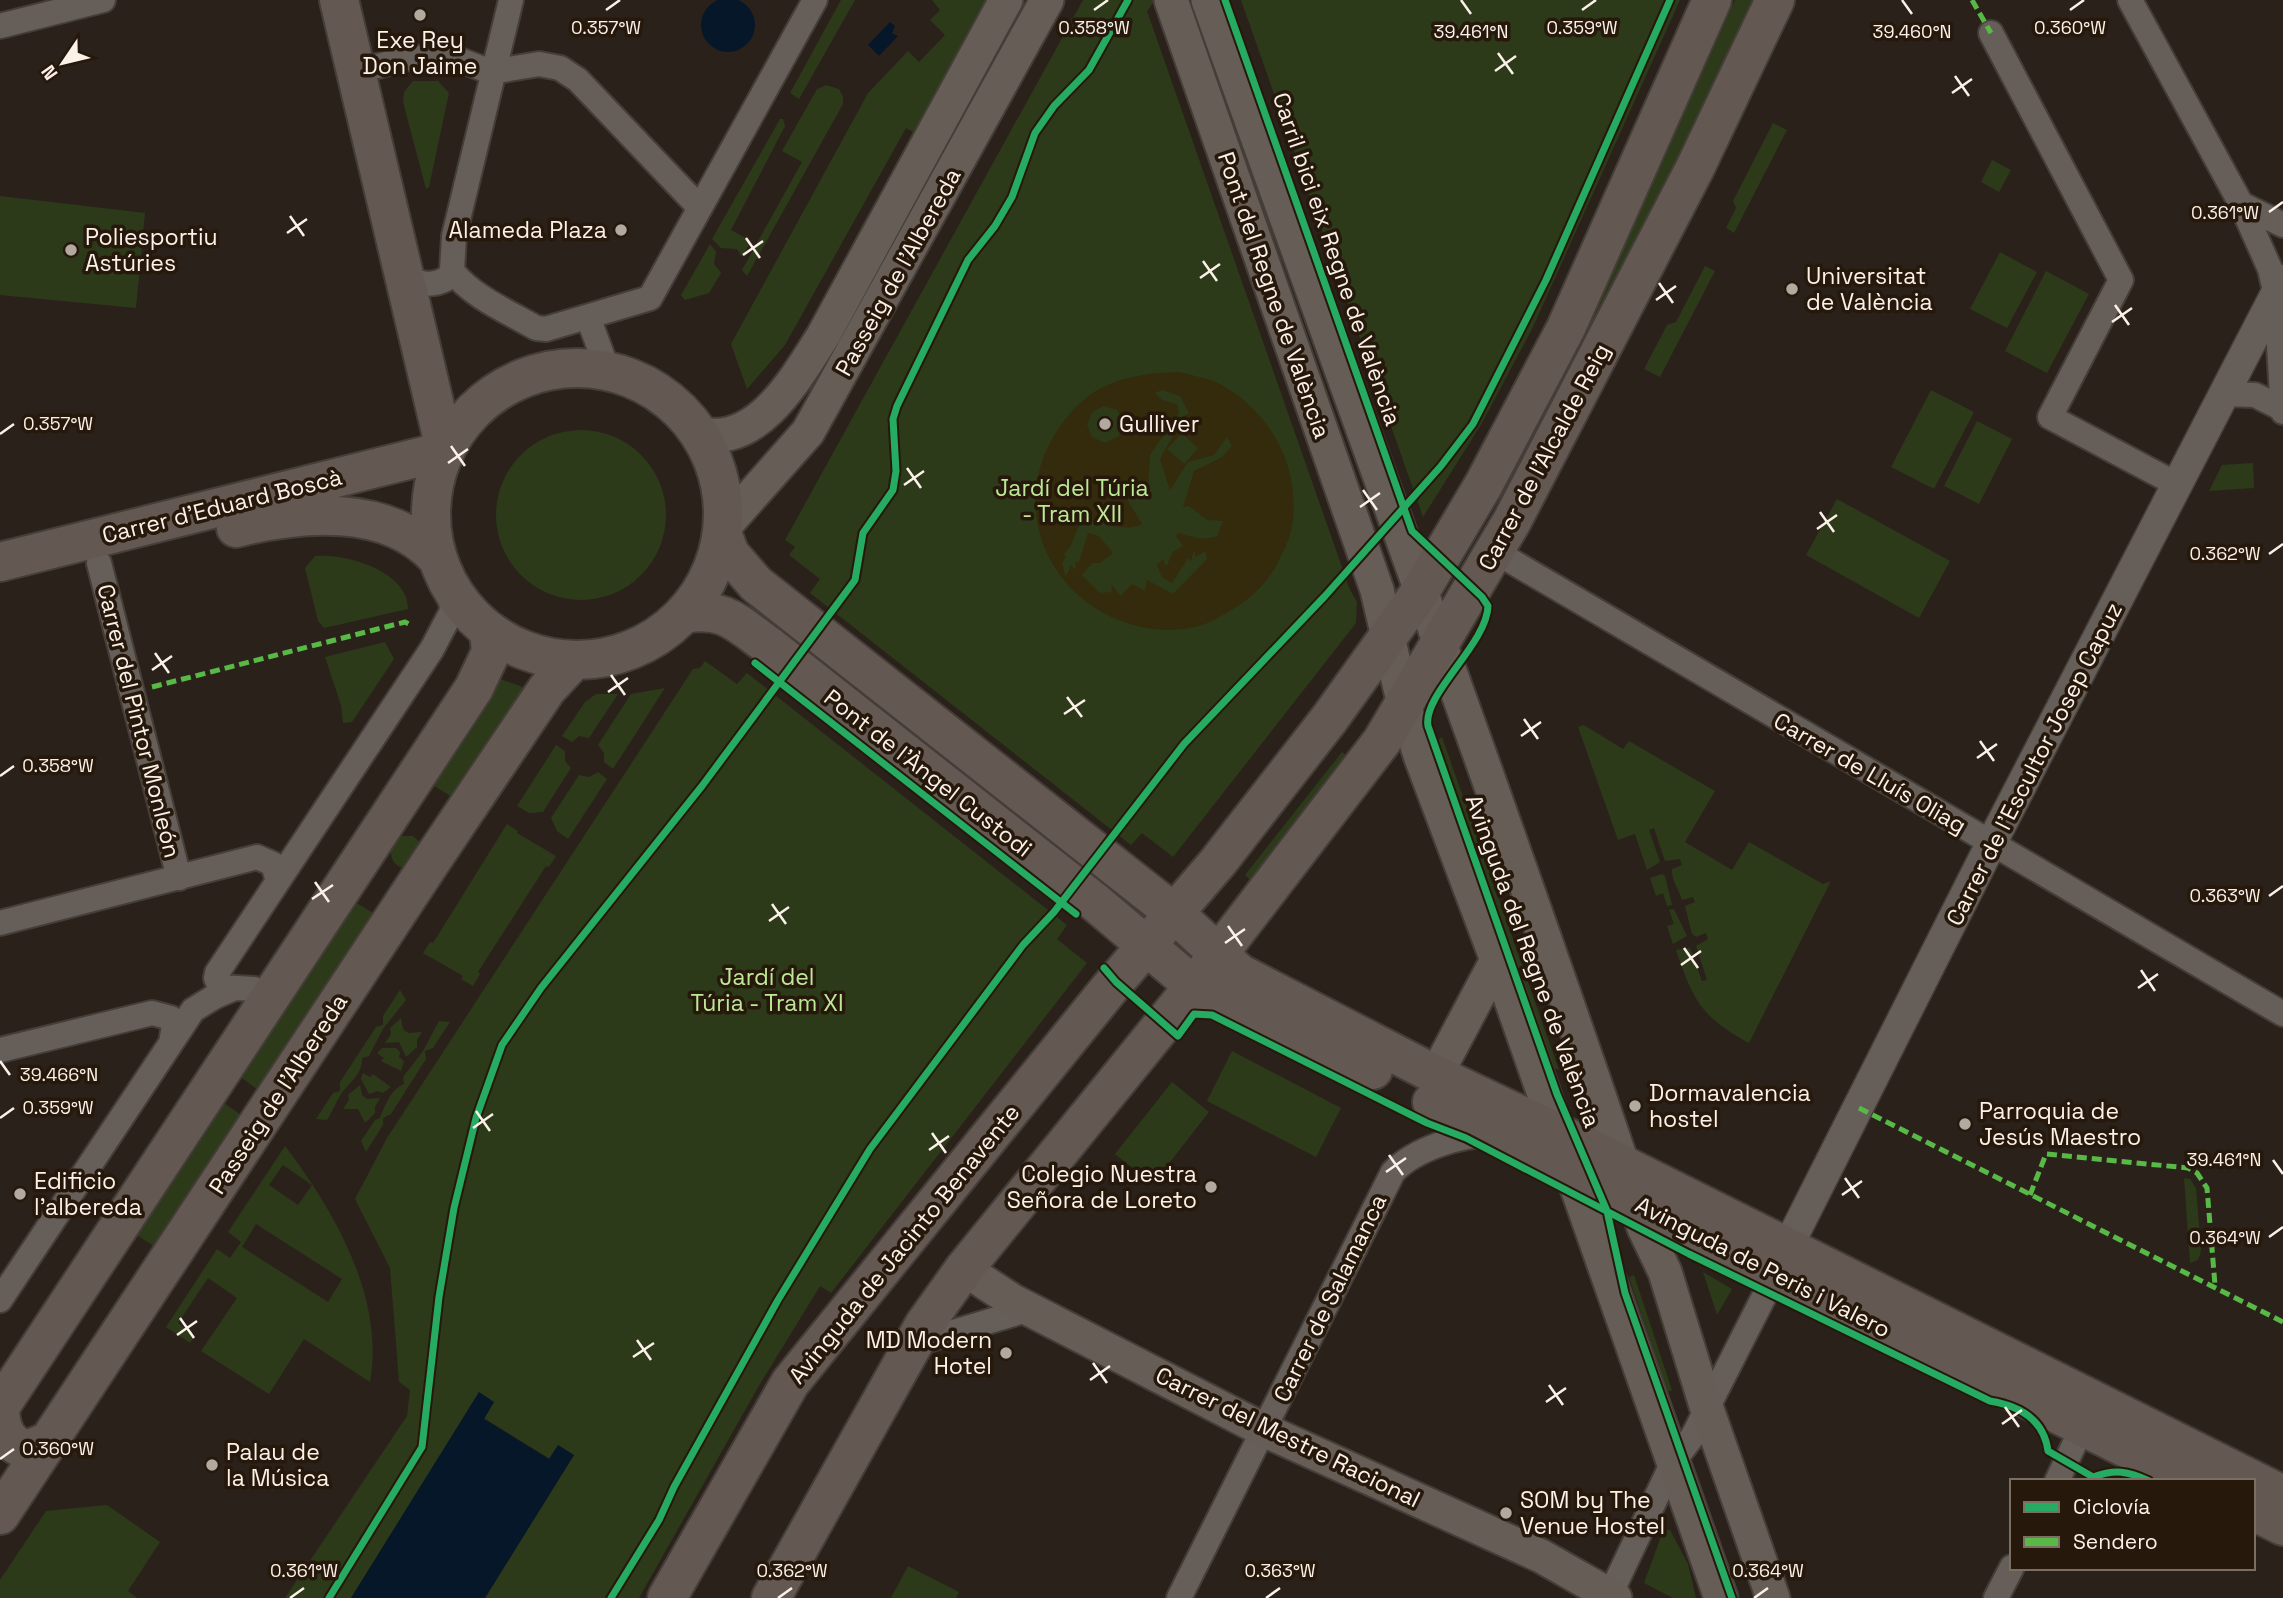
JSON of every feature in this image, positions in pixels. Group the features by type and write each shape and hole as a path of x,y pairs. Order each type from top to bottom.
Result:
{"main road":[{"path":"339,0 444,450"},
{"name":"Passeig de l'Albereda","path":"699,433 712,437 735,433 767,410 792,385 823,336 1006,0"},
{"name":"Passeig de l'Albereda","path":"722,530 808,432 1048,0"},
{"name":"Pont del Regne de València","path":"1171,0 1375,585 1424,621"},
{"name":"Pont del Regne de València","path":"1208,0 1402,544 1424,621"},
{"name":"Carrer de l'Alcalde Reig","path":"1217,954 1344,791 1404,705 1424,621 1485,484 1560,340 1712,0"},
{"name":"Carrer de l'Alcalde Reig","path":"1174,913 1424,621 1494,551 1695,168 1775,0"},
{"path":"443,573 430,512 433,485 444,450 478,405 517,380 562,368 608,371 651,388 687,418 699,433 713,462 723,506 722,530"},
{"name":"Carrer d'Eduard Boscà","path":"0,562 444,450"},
{"name":"Carrer d'Eduard Boscà","path":"0,588 272,519 332,516 377,523 410,535 443,573 473,618 489,631 514,646 542,656 573,661 613,656 637,648 659,636 684,614 712,572 722,530"},
{"name":"Pont de l'Àngel Custodi","path":"722,530 730,554 749,578 1174,913"},
{"name":"Pont de l'Àngel Custodi","path":"684,614 701,611 724,614 769,646 1089,898 1145,946"},
{"name":"Avinguda del Regne de València","path":"1424,621 1404,705 1497,960 1721,1598"},
{"name":"Avinguda del Regne de València","path":"1424,621 1621,1164 1665,1272 1707,1409 1773,1598"},
{"path":"0,1407 80,1287 250,998 380,831 486,667 492,643 489,631"},
{"name":"Passeig de l'Albereda","path":"0,1515 430,863 547,689 573,661"},
{"path":"380,831 374,850 376,859 388,874 407,878 416,876 430,863"},
{"name":"Avinguda de Jacinto Benavente","path":"667,1598 790,1383 1174,913"},
{"name":"Avinguda de Peris i Valero","path":"1174,913 1239,973 1436,1075 1621,1164 1777,1271"},
{"name":"Avinguda de Peris i Valero","path":"1145,946 1194,986 1371,1069 1637,1206 2088,1413 2245,1479"},
{"path":"771,1598 914,1345 964,1269 1194,986 1217,954"},
{"name":"Avinguda del Regne de València","path":"1436,1075 1497,960"},
{"path":"1436,1075 1437,1091 1450,1111"},
{"path":"917,1230 964,1269"},
{"path":"1611,1283 1612,1273 1618,1265 1633,1258 1654,1262 1665,1272"},
{"name":"Carrer del Mestre Racional","path":"964,1269 1030,1309 1264,1430 1541,1556 1611,1597"},
{"path":"80,1287 94,1280 107,1279 119,1285 129,1307 125,1325"},
{"path":"0,1413 1,1427 16,1446 27,1450 49,1441"},
{"name":"Avinguda de Peris i Valero","path":"2088,1413 2189,1479"},
{"name":"Avinguda de Peris i Valero","path":"2255,1483 2283,1495"},
{"path":"2255,1512 2283,1526"}],"street":[{"path":"0,26 103,0"},
{"path":"404,275 416,283 429,285 448,278 452,271 454,236 491,72 511,0"},
{"path":"452,271 465,287 537,328 546,329 650,298 815,0"},
{"path":"2130,0 2241,204 2270,269 2280,299 2283,410 2255,395 2224,394"},
{"path":"1991,33 2122,280 2050,417 2178,485"},
{"path":"355,72 408,58 452,57 491,72 539,64 560,68 578,80 701,208"},
{"path":"2241,204 2283,225"},
{"name":"Carrer de l'Escultor Josep Capuz","path":"1777,1271 1991,845 2224,394 2280,299"},
{"path":"588,317 608,371"},
{"name":"Carrer de Lluís Oliag","path":"1494,551 2283,1014"},
{"name":"Carrer del Pintor Monleón","path":"99,564 179,878"},
{"path":"0,1050 152,1013 200,991 220,968 432,649 452,611 443,573"},
{"path":"0,923 257,858 273,864 278,881"},
{"path":"220,968 216,978 220,987 250,998"},
{"path":"0,1300 197,1007 250,998"},
{"path":"152,1013 171,1018 174,1026 171,1043"},
{"name":"Carrer de Salamanca","path":"1180,1598 1393,1172 1419,1154 1466,1138 1494,1134"},
{"path":"1611,1597 1673,1462 1682,1454 1707,1409 1777,1271"},
{"path":"914,1345 1030,1309"},
{"path":"2058,1479 2088,1413"},
{"path":"1996,1598 2010,1570"}],"green space":[{"path":"841,0 855,0 799,99 790,93"},
{"path":"932,0 992,0 918,135 906,128 785,345 747,389 731,344 868,93 908,51 919,62 945,35 930,20 940,10"},
{"name":"Jardí del Túria - Tram XII","path":"1083,0 1155,0 1147,11 1350,590 1357,602 1356,623 1173,857 1142,833 1131,845 810,593 820,579 789,555 795,547 785,540"},
{"path":"1241,0 1680,0 1533,327 1482,423 1423,517"},
{"path":"1735,0 1763,0 1538,436"},
{"path":"413,81 438,81 449,93 429,187 426,189 403,102 404,92"},
{"path":"826,85 839,89 843,104 747,276 742,270 802,162 782,151 817,89"},
{"path":"780,119 783,119 785,126 731,230 751,241 742,257 737,249 721,248 712,239"},
{"path":"1773,123 1787,130 1734,233 1726,228 1736,208 1733,201"},
{"path":"1992,160 2011,170 1999,192 1981,182"},
{"name":"Poliesportiu Astúries","path":"0,196 145,213 136,308 0,295"},
{"path":"710,244 716,252 714,264 721,273 709,293 685,300 681,295"},
{"path":"2000,252 2037,272 2007,328 1970,309"},
{"path":"1705,266 1715,271 1660,377 1644,369 1667,325 1676,322"},
{"path":"2046,271 2089,294 2047,373 2005,351"},
{"path":"1931,390 1974,412 1934,489 1891,467"},
{"path":"1977,421 2012,439 1979,504 1944,486"},
{"path":"581,430 613,437 628,444 641,455 652,468 659,483 666,515 659,547 652,562 641,575 628,586 613,593 581,600 549,593 534,586 521,575 510,562 503,547 496,515 503,483 510,468 521,455 534,444 549,437"},
{"path":"2253,463 2254,488 2209,491 2222,465"},
{"path":"1837,499 1950,561 1919,618 1806,555"},
{"path":"315,556 358,561 373,567 398,584 406,596 408,609 324,628 318,621 305,568"},
{"path":"385,642 394,659 352,722 343,723 341,705 325,657"},
{"name":"Jardí del Túria - Tram XI","path":"705,661 737,684 747,673 1067,925 1057,939 1087,963 831,1293 820,1286 757,1389 639,1598 485,1598 574,1455 550,1459 484,1418 494,1402 479,1393 351,1598 285,1598 407,1416 410,1390 399,1382 390,1268 355,1199 387,1138 693,669 700,668"},
{"path":"500,679 534,691 460,802 431,784"},
{"path":"665,688 613,769 604,762 604,753 598,745 631,694"},
{"path":"596,694 618,694 589,738 579,736 572,742 562,736 585,702"},
{"path":"1584,725 1623,749 1629,741 1715,791 1685,842 1732,870 1749,842 1823,884 1831,881 1749,1043 1720,1025 1694,995 1676,950 1690,948 1702,981 1707,980 1696,946 1708,939 1706,933 1696,937 1692,934 1685,906 1695,902 1693,897 1682,900 1672,873 1672,869 1682,865 1680,859 1665,861 1654,828 1649,830 1660,862 1647,870 1635,834 1618,840 1578,727"},
{"path":"1442,737 1559,1070 1552,1067 1437,741"},
{"path":"556,745 565,751 565,761 571,768 543,812 529,813 517,806"},
{"path":"1342,752 1350,758 1253,882 1245,875"},
{"path":"598,772 607,779 568,839 557,831 551,818 579,775 589,777"},
{"path":"507,824 556,856 549,867 546,866 478,972 480,974 473,986 461,979 463,976 423,953 430,942 433,943"},
{"path":"402,836 413,836 421,843 407,869 396,864 391,855 391,846"},
{"path":"1662,874 1665,876 1672,905 1667,906 1663,893 1656,896 1650,878"},
{"path":"353,901 383,919 266,1096 238,1075"},
{"path":"1674,909 1687,936 1673,944 1667,926 1674,924 1669,910"},
{"path":"400,990 406,1000 383,1029 369,1056 362,1058 359,1071 342,1093 327,1120 316,1119 333,1093 340,1091 340,1082 376,1027 383,1025 383,1016"},
{"path":"401,1018 403,1029 408,1033 422,1032 417,1040 417,1047 406,1057 399,1042 385,1043 391,1034 390,1028"},
{"path":"439,1021 450,1022 433,1048 425,1051 426,1059 391,1114 383,1118 383,1125 366,1152 361,1141 375,1120 380,1118 392,1094 404,1084 403,1077 423,1051"},
{"path":"382,1048 396,1048 400,1052 399,1057 404,1061 401,1071 381,1061 384,1058 377,1053"},
{"path":"1232,1051 1341,1108 1316,1157 1207,1101"},
{"path":"363,1073 370,1077 373,1074 391,1087 383,1093 378,1091 369,1094 361,1079"},
{"path":"1172,1082 1209,1112 1153,1184 1115,1154"},
{"path":"360,1085 362,1095 367,1099 380,1098 375,1113 365,1123 358,1109 343,1109 349,1100 348,1095"},
{"path":"222,1102 249,1120 162,1251 135,1234"},
{"path":"285,1146 303,1171 321,1198 352,1256 370,1319 373,1350 370,1382 304,1339 269,1394 201,1351 237,1298 208,1278 178,1323 195,1336 190,1343 166,1327 217,1249 230,1258 241,1242 228,1232","holes":["283,1165 312,1185 298,1205 269,1185","256,1224 342,1279 328,1302 242,1247"]},
{"path":"2184,1178 2190,1179 2196,1188 2201,1251 2198,1260 2190,1263"},
{"path":"1703,1272 1732,1289 1717,1315"},
{"path":"1634,1275 1672,1390 1667,1392 1629,1277"},
{"path":"107,1505 160,1542 128,1591 137,1598 0,1598 0,1580 46,1511"},
{"path":"1670,1530 1688,1564 1696,1598 1673,1598 1644,1583 1663,1531"},
{"path":"908,1566 959,1592 956,1598 891,1598"}],"sand":[{"path":"1180,372 1216,382 1239,396 1255,411 1280,446 1288,466 1294,509 1287,542 1274,570 1260,588 1243,603 1214,620 1188,628 1160,630 1110,616 1083,599 1062,577 1046,552 1037,523 1036,492 1042,461 1057,431 1083,400 1103,387 1122,380 1140,375","holes":["1162,390 1180,396 1189,413 1183,417 1160,459 1170,490 1188,462 1214,455 1227,437 1232,446 1222,457 1194,471 1183,507 1189,506 1207,520 1223,521 1217,536 1211,538 1178,533 1176,536 1183,546 1173,552 1166,567 1163,559 1157,565 1162,577 1172,583 1188,558 1191,561 1194,550 1196,557 1205,551 1207,559 1173,594 1147,580 1145,591 1132,584 1121,595 1124,600 1111,584 1112,592 1100,593 1082,575 1092,563 1100,563 1113,553 1099,536 1088,533 1079,562 1075,562 1076,570 1071,565 1066,577 1062,564 1066,556 1064,554 1083,520 1128,528 1142,524 1128,501 1130,486 1148,491 1150,455 1179,413 1177,404 1162,400 1155,393","1104,406 1117,410 1124,422 1119,436 1105,443 1092,437 1087,425 1092,412","1182,433 1198,448 1184,464 1167,449"]}],"water":[{"path":"718,0 738,0 747,6 753,15 753,35 747,44 738,50 718,50 709,44 703,35 703,15 709,6"},
{"path":"890,22 895,26 892,33 898,36 879,56 868,45"},
{"path":"479,1392 494,1402 484,1419 549,1459 558,1445 574,1455 485,1598 351,1598"}],"marked path":[{"path":"1972,0 1991,33"},
{"path":"152,687 405,622 409,624"},
{"path":"1859,1108 2283,1322"},
{"path":"2030,1195 2046,1154 2188,1168 2197,1173 2207,1188 2215,1285"}],"cycle path":[{"path":"329,1598 422,1447 439,1297 454,1208 476,1118 502,1045 541,988 702,786 855,580 863,533 893,490 896,471 893,419 897,406 968,260 995,226 1012,197 1035,133 1054,106 1089,70 1128,0"},
{"name":"Carril bici eix Regne de València","path":"1225,0 1412,531 1482,597 1488,606 1485,621 1477,636 1435,700 1429,714 1428,726 1557,1094 1607,1211 1625,1293 1732,1598"},
{"path":"611,1598 659,1520 674,1487 778,1300 870,1149 1023,945 1054,912 1184,744 1325,596 1441,466 1473,424 1546,280 1670,0"},
{"path":"755,663 1076,914"},
{"path":"1104,968 1116,982 1178,1036 1194,1014 1212,1015 1427,1123 1466,1138 1689,1254 1990,1401 2020,1411 2036,1423 2046,1440 2048,1451 2093,1477 2121,1472 2144,1479"}],"place":[{"name":"Exe Rey Don Jaime","path":"420,15"},
{"name":"Alameda Plaza","path":"621,230"},
{"name":"Poliesportiu Astúries","path":"71,250"},
{"name":"Universitat de València","path":"1792,289"},
{"name":"Gulliver","path":"1105,424"},
{"name":"Dormavalencia hostel","path":"1635,1106"},
{"name":"Parroquia de Jesús Maestro","path":"1965,1124"},
{"name":"Colegio Nuestra Señora de Loreto","path":"1211,1187"},
{"name":"Edificio l'albereda","path":"20,1194"},
{"name":"MD Modern Hotel","path":"1006,1353"},
{"name":"Palau de la Música","path":"212,1465"},
{"name":"SOM by The Venue Hostel","path":"1506,1513"}]}
